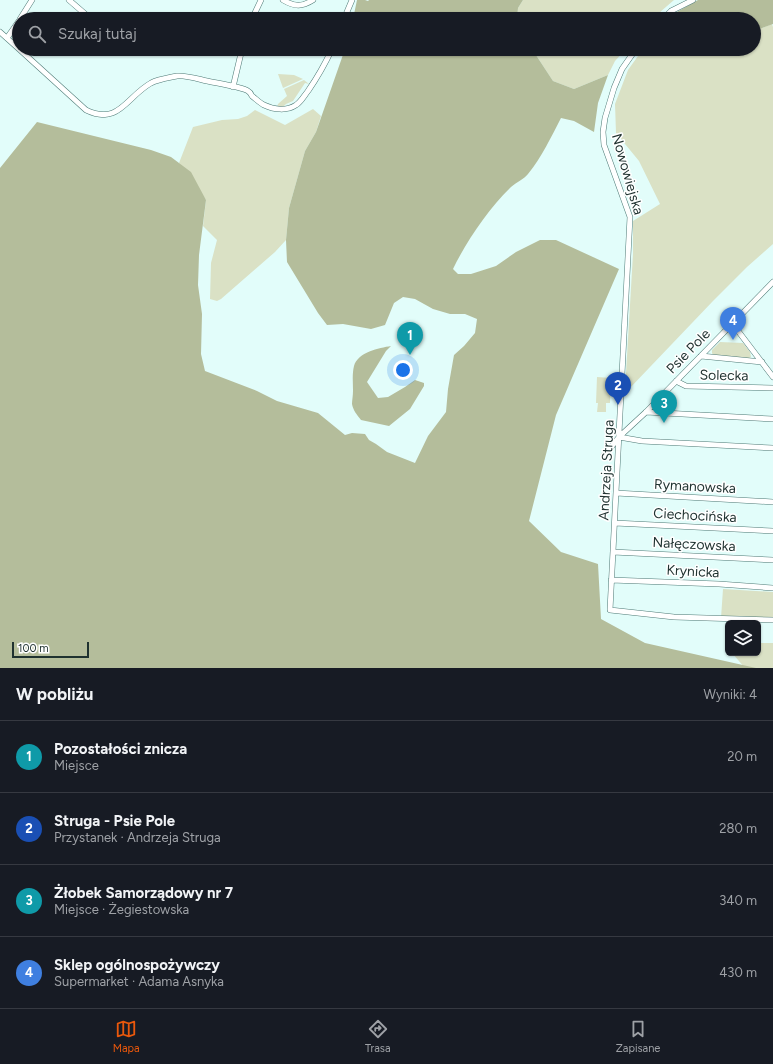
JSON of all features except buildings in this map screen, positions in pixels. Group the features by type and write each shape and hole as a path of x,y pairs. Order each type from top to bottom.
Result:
{"street":[{"path":"25,12 32,0"},
{"path":"69,0 82,12"},
{"path":"255,12 261,0"},
{"path":"283,0 293,5 301,5 314,0"},
{"path":"347,12 352,0"},
{"path":"669,12 693,0"},
{"path":"7,38 12,31"},
{"path":"0,32 12,43"},
{"path":"27,56 86,110 107,115 122,107 150,83 163,78 180,76 233,86 248,91 265,106 281,110 291,108 300,102 322,70 329,56"},
{"path":"233,86 240,56"},
{"name":"Nowowiejska","path":"627,290 630,217 606,149 603,132 614,88 622,69 631,56"},
{"name":"Psie Pole","path":"604,455 619,437 646,412 773,282"},
{"name":"Andrzeja Struga","path":"627,290 610,610 674,617 773,620"},
{"path":"732,323 773,377"},
{"path":"701,356 762,362"},
{"name":"Solecka","path":"676,381 686,386 773,388"},
{"path":"646,412 773,419"},
{"path":"619,437 642,441 773,448"},
{"name":"Rymanowska","path":"616,493 773,502"},
{"name":"Ciechocińska","path":"615,522 773,531"},
{"name":"Nałęczowska","path":"613,552 773,560"},
{"name":"Krynicka","path":"611,580 719,584 773,588"}],"green space":[{"path":"357,0 523,0 518,8 518,12 354,12"},
{"path":"523,0 674,0 660,12 518,12 518,8"},
{"path":"698,0 773,0 773,24 761,28 761,12 677,12"},
{"path":"772,24 773,27 773,244 747,267 713,301 629,389 625,390 633,254 633,221 660,204 639,161 616,133 615,104 628,70 638,56 761,56 761,28"},
{"path":"343,56 537,56 553,81 574,89 608,75 598,103 594,132 574,121 561,118 538,161 526,176 511,187 486,215 464,248 453,269 458,274 471,274 496,266 516,252 540,240 556,240 619,269 556,415 529,521 561,552 598,564 601,619 645,643 756,668 0,668 0,168 37,122 151,150 171,157 191,172 206,200 199,255 198,285 202,314 201,354 205,371 257,391 277,401 318,413 345,435 352,433 365,434 369,440 387,452 415,463 428,436 446,412 448,389 454,355 475,333 477,319 465,314 450,314 433,309 415,299 403,297 394,303 385,325 371,329 343,324 327,325 287,262 286,240 289,208 305,151 316,132"},
{"path":"537,56 620,56 615,61 608,75 574,89 553,81"},
{"path":"278,74 294,75 303,79 283,88"},
{"path":"304,80 309,84 305,83 293,101 283,107 277,107 278,104 287,96 284,89"},
{"path":"313,109 321,116 316,132 305,151 289,208 286,240 275,252 221,299 217,301 210,299 211,263 217,240 203,226 206,200 179,163 193,127 222,120 238,119 247,116 255,110 285,125"},
{"path":"720,342 743,343 750,352 751,357 747,359 713,355 712,350"},
{"path":"391,346 386,351 367,382 378,398 388,397 415,380 424,383 424,386 410,409 389,426 361,420 352,404 353,372 356,361 364,354"},
{"path":"597,377 611,378 610,403 606,403 606,412 597,412"},
{"path":"723,589 773,592 773,618 721,618"},
{"path":"761,643 773,643 773,668 745,668 735,656 761,656"}],"place":[{"name":"Sklep ogólnospożywczy","path":"733,340"},
{"name":"Pozostałości znicza","path":"410,355"},
{"name":"Struga - Psie Pole","path":"618,405"},
{"name":"Żłobek Samorządowy nr 7","path":"664,423"}]}
